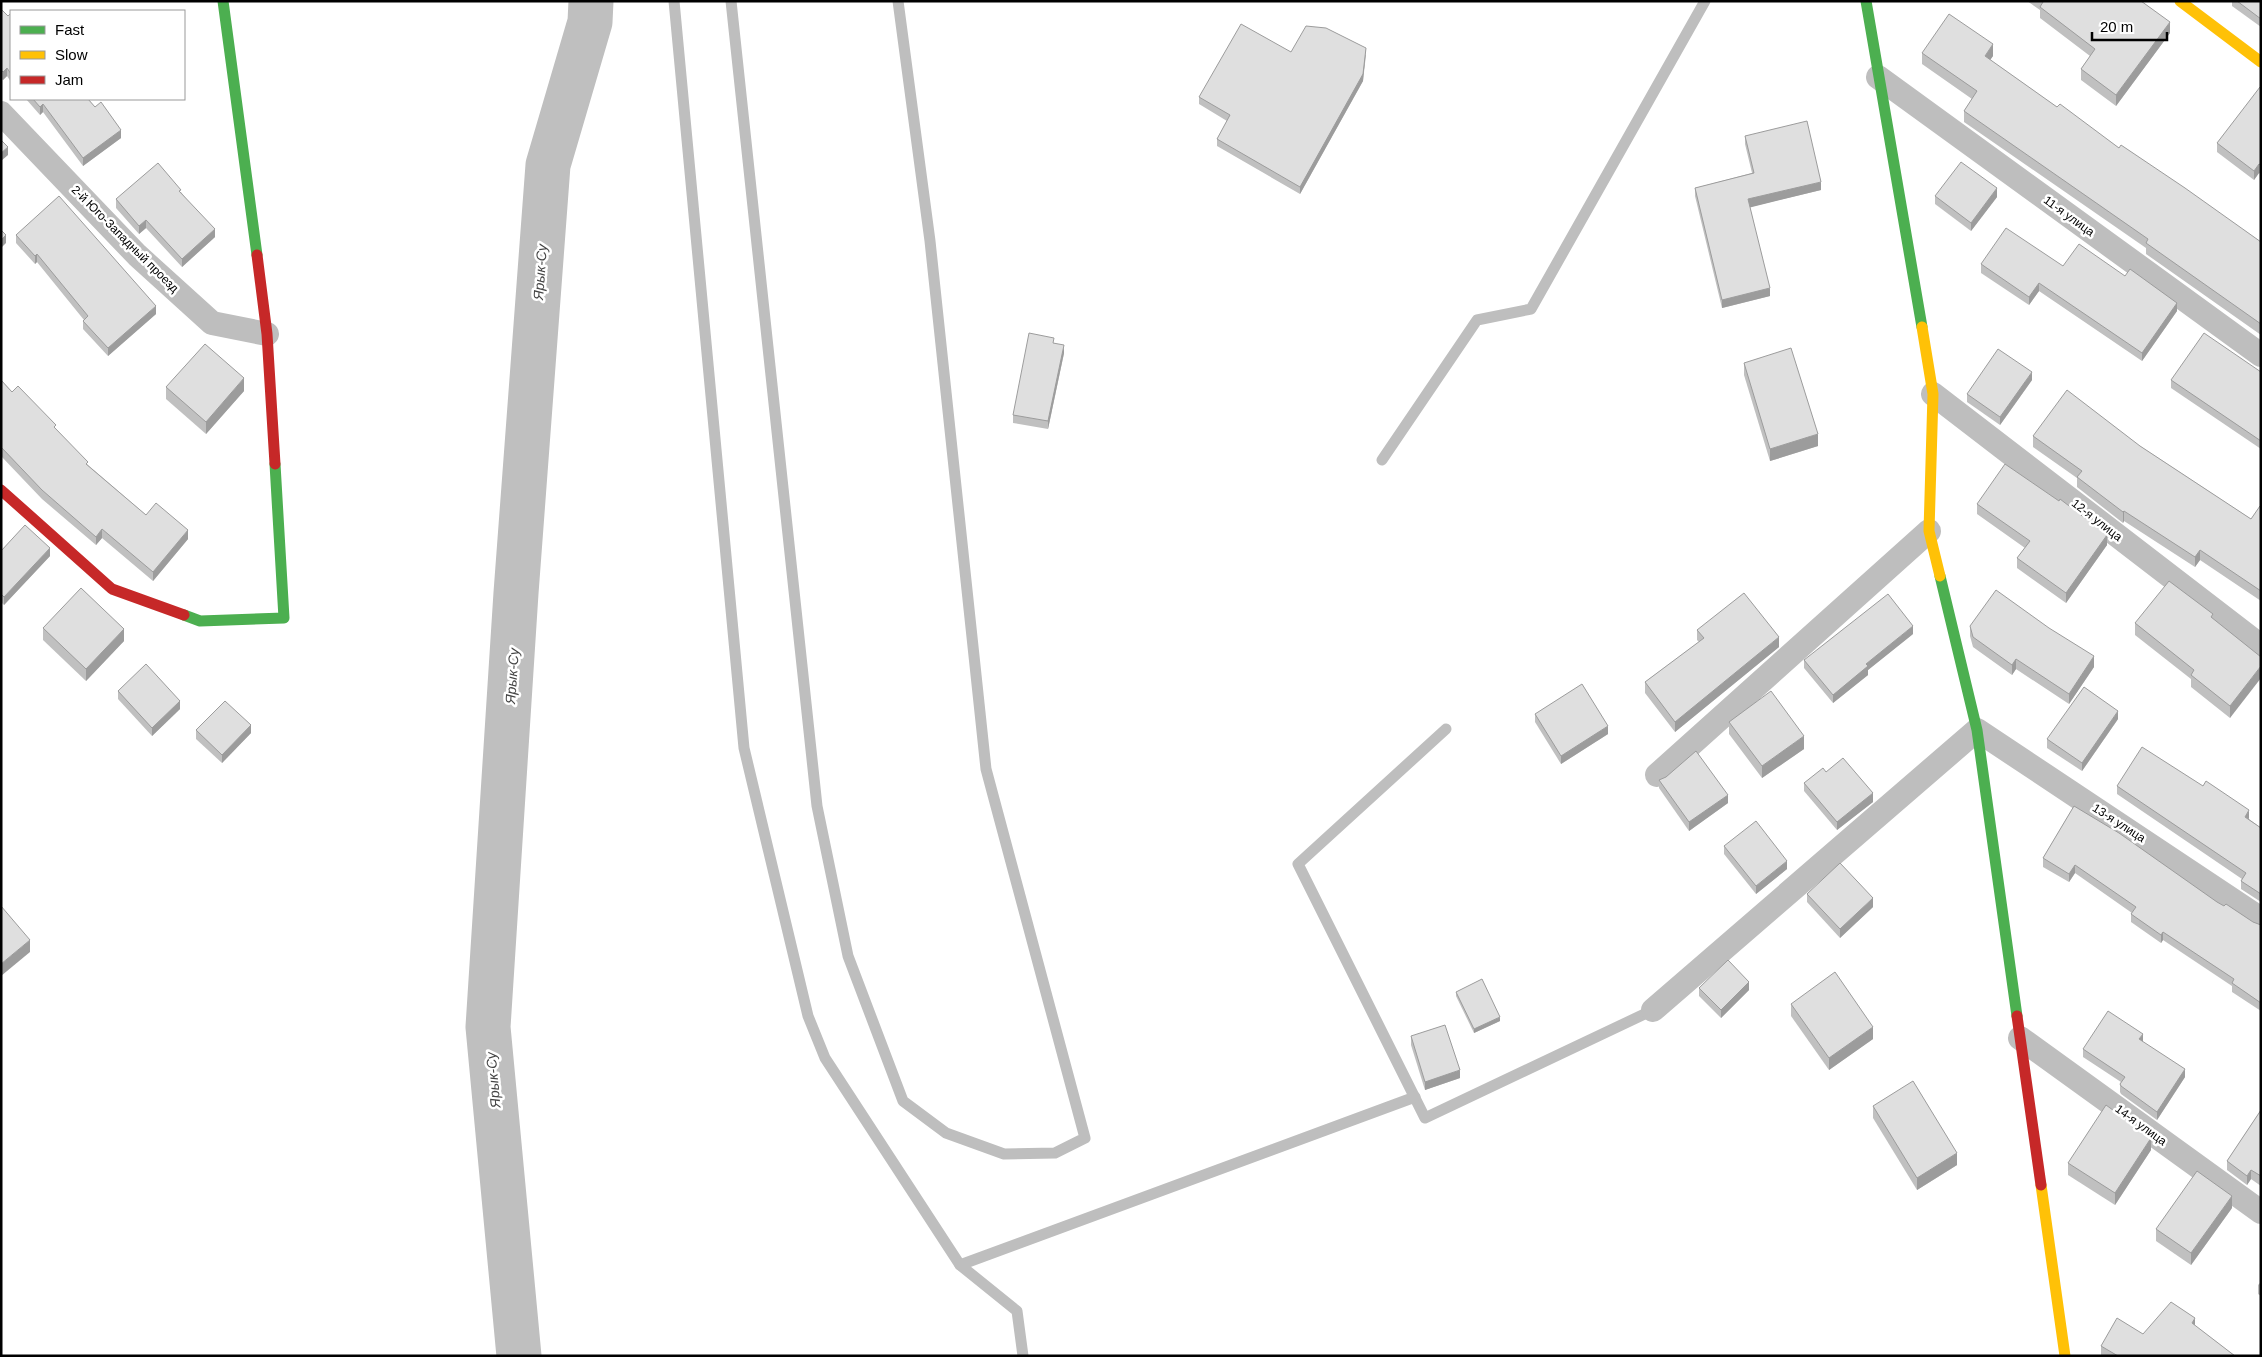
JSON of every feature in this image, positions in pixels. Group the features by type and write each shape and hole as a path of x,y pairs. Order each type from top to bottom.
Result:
{"street":[{"path":"1,490 112,589 200,621 284,618 267,334 223,1"},
{"path":"1866,1 1933,394 1929,531 1977,730 2067,1354"},
{"path":"2180,1 2261,62"},
{"name":"11-я улица","path":"1878,77 2261,355"},
{"name":"2-й Юго-Западный проезд","path":"1,113 137,255 212,323 267,334"},
{"name":"12-я улица","path":"1933,394 2261,646"},
{"path":"1657,776 1929,531"},
{"path":"1654,1010 1977,730"},
{"name":"13-я улица","path":"1977,730 2261,919"},
{"name":"14-я улица","path":"2020,1038 2261,1212"}],"lane":[{"path":"674,1 744,748 808,1016 825,1058 960,1265 1017,1311 1023,1356"},
{"path":"731,1 817,806 848,956 903,1101 946,1133 1004,1154 1055,1153 1086,1138 986,769 931,250 898,1"},
{"path":"1382,460 1477,320 1531,309 1706,1"},
{"path":"1446,729 1298,864 1425,1118 1654,1010"},
{"path":"960,1265 1415,1097"}],"building":[{"path":"2043,1 2141,1 2170,22 2116,95 2081,69 2095,49 2040,7"},
{"path":"2237,1 2261,1 2261,19"},
{"path":"1,9 8,16 10,14 10,72 7,68 3,72 1,70"},
{"path":"1949,14 1993,44 1985,56 2057,107 2060,104 2119,148 2121,145 2185,188 2261,242 2261,324 2146,243 2148,239 1964,111 1977,91 1922,53"},
{"path":"1241,24 1291,52 1306,26 1326,28 1366,48 1363,74 1300,187 1217,139 1230,115 1199,97"},
{"path":"2260,87 2261,165 2259,164 2254,171 2217,143"},
{"path":"34,100 89,100 95,107 101,102 121,130 83,158 43,104 40,107"},
{"path":"1807,121 1821,182 1748,199 1770,288 1722,300 1695,188 1754,173 1745,136"},
{"path":"1,140 8,147 1,153"},
{"path":"1961,162 1997,188 1971,223 1935,196"},
{"path":"158,163 181,190 179,191 215,229 182,259 146,220 139,226 116,199"},
{"path":"59,196 156,306 108,348 83,321 88,316 37,254 35,256 16,235"},
{"path":"2006,228 2063,266 2079,244 2125,276 2130,269 2177,303 2142,353 2039,283 2029,297 1981,264"},
{"path":"1,230 6,235 1,240"},
{"path":"1029,333 1054,338 1053,343 1064,345 1048,421 1013,415"},
{"path":"2204,333 2261,372 2261,441 2171,380"},
{"path":"205,344 244,378 206,422 166,387"},
{"path":"1791,348 1818,434 1770,449 1744,363"},
{"path":"1998,349 2032,372 2000,417 1967,394"},
{"path":"1,380 12,392 18,386 56,425 54,427 88,462 86,464 146,515 156,503 188,530 153,572 102,529 96,537 42,490 1,447"},
{"path":"2067,390 2140,446 2251,519 2261,506 2261,591 2200,550 2195,557 2123,512 2077,477 2082,471 2033,436"},
{"path":"2005,464 2059,501 2060,499 2107,535 2066,593 2017,558 2030,541 1977,504"},
{"path":"25,525 50,548 4,597 1,594 1,551"},
{"path":"2169,581 2213,614 2211,617 2261,657 2261,666 2230,706 2191,675 2194,670 2135,623"},
{"path":"81,588 124,629 86,669 43,628"},
{"path":"1996,590 2049,628 2094,656 2069,694 2016,659 2012,665 1973,637 1970,626"},
{"path":"1744,593 1779,637 1675,722 1645,682 1704,638 1697,630"},
{"path":"1888,594 1913,626 1866,664 1868,666 1833,695 1804,660"},
{"path":"146,664 180,701 152,728 118,691"},
{"path":"1582,684 1608,726 1561,756 1535,714"},
{"path":"2084,687 2118,711 2082,763 2047,739"},
{"path":"1771,691 1804,736 1762,766 1729,722"},
{"path":"225,701 251,725 222,755 196,730"},
{"path":"2142,747 2203,786 2206,781 2249,810 2245,817 2261,828 2261,894 2241,881 2246,873 2117,786"},
{"path":"1696,751 1728,795 1689,822 1659,780 1666,777"},
{"path":"1843,758 1873,793 1837,822 1804,783 1823,768 1826,772"},
{"path":"2074,806 2119,833 2217,902 2224,906 2226,904 2253,922 2261,925 2261,1003 2232,983 2234,979 2163,932 2161,935 2131,914 2136,907 2075,865 2069,874 2043,858"},
{"path":"1756,821 1787,861 1756,886 1724,846"},
{"path":"1840,863 1873,898 1840,929 1807,894"},
{"path":"1,906 30,940 1,964"},
{"path":"1728,960 1749,982 1721,1010 1699,988"},
{"path":"1835,972 1873,1027 1829,1058 1791,1004"},
{"path":"1482,979 1500,1017 1474,1029 1456,992"},
{"path":"2108,1011 2143,1034 2139,1039 2185,1069 2157,1112 2121,1086 2120,1084 2125,1077 2083,1049"},
{"path":"1445,1025 1460,1070 1425,1082 1411,1036"},
{"path":"1913,1081 1957,1153 1917,1178 1873,1106"},
{"path":"2106,1105 2151,1138 2115,1193 2068,1163"},
{"path":"2261,1110 2261,1176 2251,1170 2247,1176 2227,1161"},
{"path":"2197,1171 2232,1196 2191,1253 2156,1229"},
{"path":"2171,1302 2195,1318 2192,1323 2235,1356 2118,1356 2101,1346 2117,1318 2143,1334"}],"waterway":[{"name":"Ярык-Су","path":"519,1356 488,1027 516,593 548,165 590,22 591,1"}],"traffic: fast":[{"path":"223,1 257,255"},
{"path":"1866,1 1922,327"},
{"path":"184,615 200,621 284,618 275,464"},
{"path":"1940,576 1977,730 2017,1016"}],"traffic: slow":[{"path":"2180,1 2261,62"},
{"path":"1922,327 1933,394 1929,531 1940,576"},
{"path":"2041,1185 2065,1356"}],"traffic: jam":[{"path":"257,255 267,334 275,464"},
{"path":"1,490 112,589 184,615"},
{"path":"2017,1016 2041,1185"}]}
